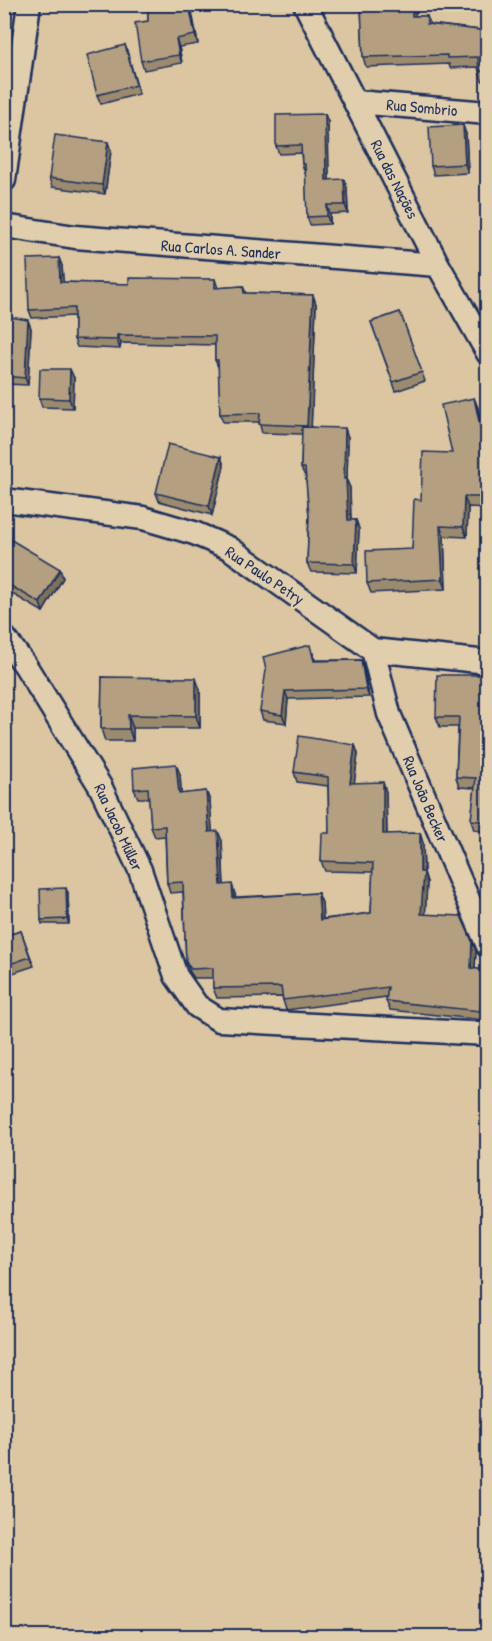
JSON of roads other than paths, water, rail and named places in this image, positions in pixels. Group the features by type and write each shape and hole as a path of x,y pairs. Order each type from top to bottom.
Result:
{"street":[{"path":"4,180 29,4"},
{"name":"Rua das Nações","path":"305,4 438,265 488,353"},
{"name":"Rua Sombrio","path":"356,102 488,112"},
{"name":"Rua Carlos A. Sander","path":"4,226 75,237 438,265"},
{"name":"Rua Paulo Petry","path":"4,500 143,518 194,533 229,548 374,650"},
{"name":"Rua Jacob Müller","path":"4,638 25,665 100,786 140,870 176,976 197,1006 219,1020 488,1034"},
{"path":"374,650 488,662"},
{"name":"Rua João Becker","path":"374,650 389,714 488,946"}]}
